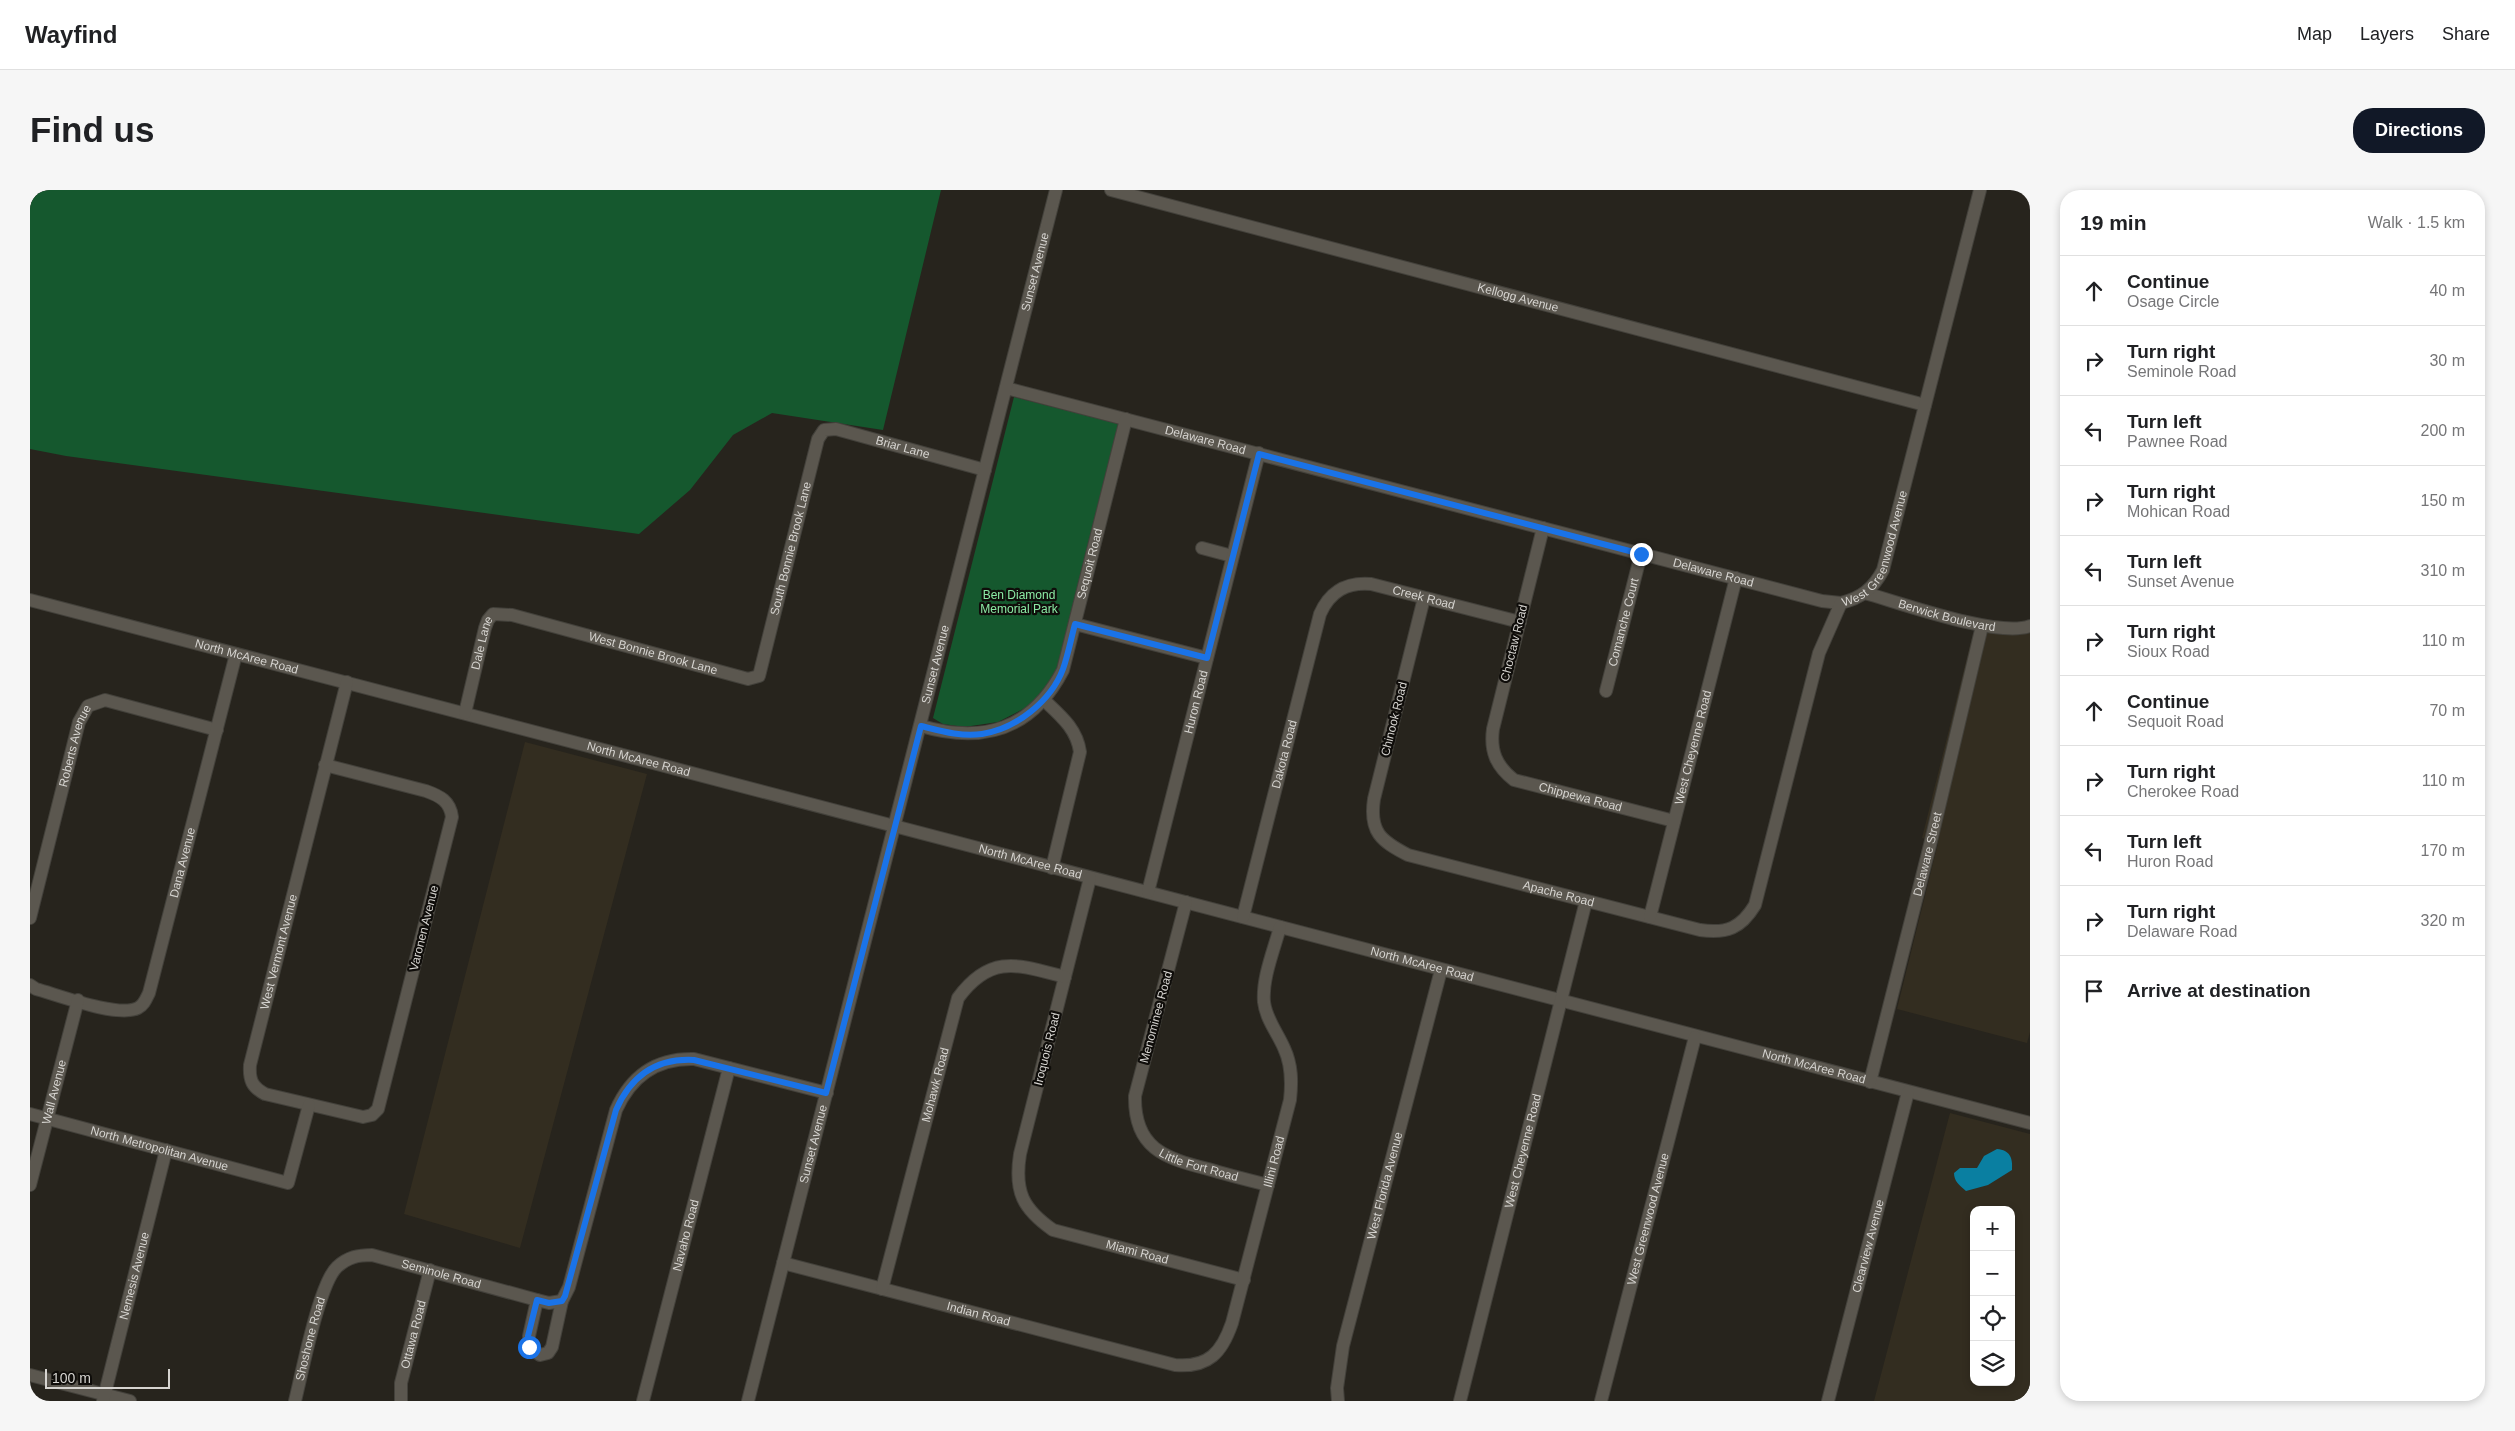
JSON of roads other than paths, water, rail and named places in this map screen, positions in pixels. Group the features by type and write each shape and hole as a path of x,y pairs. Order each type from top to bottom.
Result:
{"street":[{"name":"Sunset Avenue","path":"748,1401 1056,190"},
{"name":"Kellogg Avenue","path":"1111,190 1925,405"},
{"name":"West Greenwood Avenue","path":"1741,923 1755,905 1819,653 1841,603 1865,593 1876,583 1883,570 1980,190"},
{"name":"Delaware Road","path":"1006,388 1822,601 1841,603"},
{"name":"Sequoit Road","path":"1044,700 1063,670 1126,419"},
{"name":"Briar Lane","path":"821,433 828,428 836,429 985,470"},
{"name":"South Bonnie Brook Lane","path":"764,664 821,433"},
{"name":"Huron Road","path":"1148,892 1259,454"},
{"name":"Choctaw Road","path":"1495,759 1491,744 1493,729 1543,528"},
{"path":"1202,548 1232,556"},
{"name":"Comanche Court","path":"1606,691 1641,554"},
{"name":"West Cheyenne Road","path":"1650,917 1736,578"},
{"name":"Creek Road","path":"1330,596 1349,585 1360,583 1520,622"},
{"name":"Berwick Boulevard","path":"1865,593 1982,626 2005,629 2030,626"},
{"name":"Dakota Road","path":"1243,917 1320,614 1330,596"},
{"name":"Chinook Road","path":"1380,839 1372,812 1374,799 1424,598"},
{"name":"North McAree Road","path":"30,600 1148,892 1561,1002 2030,1123"},
{"name":"Dale Lane","path":"465,713 488,620 494,614 501,613 535,621"},
{"name":"West Bonnie Brook Lane","path":"535,621 748,679 759,676 764,664"},
{"path":"1075,624 1207,658"},
{"name":"Delaware Street","path":"1870,1082 1930,845 1982,626"},
{"name":"Dana Avenue","path":"78,1000 120,1011 130,1011 138,1008 145,1002 149,993 236,654"},
{"name":"West Vermont Avenue","path":"309,1105 265,1094 256,1089 249,1075 347,682"},
{"name":"Roberts Avenue","path":"30,918 80,722 88,706 105,700 216,730"},
{"path":"921,726 946,733 982,734 1017,719 1035,709 1044,700 1073,730 1078,740 1080,752 1052,868"},
{"name":"Chippewa Road","path":"1495,759 1502,771 1514,780 1674,821"},
{"name":"Varonen Avenue","path":"309,1105 363,1117 372,1114 378,1109 452,818 451,810 439,796 325,765"},
{"name":"Apache Road","path":"1380,839 1408,856 1650,917 1716,932 1729,930 1741,923"},
{"name":"Iroquois Road","path":"1035,1218 1027,1208 1020,1192 1017,1173 1090,878"},
{"name":"West Cheyenne Road","path":"1460,1401 1586,901"},
{"name":"Menominee Road","path":"1140,1131 1134,1114 1135,1096 1186,902"},
{"name":"Illini Road","path":"1175,1365 1197,1363 1214,1355 1222,1348 1232,1323 1268,1185 1292,1084 1290,1064 1268,1017 1264,1002 1267,978 1280,927"},
{"name":"Mohawk Road","path":"882,1289 958,998 976,978 1000,966 1014,964 1065,977"},
{"name":"West Florida Avenue","path":"1338,1401 1337,1388 1343,1346 1441,970"},
{"path":"30,985 78,1000"},
{"name":"Wall Avenue","path":"30,1184 78,1000"},
{"name":"West Greenwood Avenue","path":"1601,1401 1695,1037"},
{"path":"537,1300 528,1336 529,1347 540,1355 548,1353 552,1347 562,1301 569,1287 616,1110 623,1093 645,1071 661,1063 678,1059 694,1060 826,1093"},
{"name":"Navaho Road","path":"643,1401 729,1068"},
{"name":"Clearview Avenue","path":"1828,1401 1908,1092"},
{"name":"North Metropolitan Avenue","path":"30,1114 288,1182 309,1105"},
{"name":"Little Fort Road","path":"1140,1131 1150,1145 1165,1156 1268,1185"},
{"name":"Nemesis Avenue","path":"104,1398 166,1150"},
{"name":"Miami Road","path":"1035,1218 1053,1230 1244,1280"},
{"name":"Seminole Road","path":"328,1278 345,1260 358,1255 372,1255 549,1303 562,1301"},
{"name":"Indian Road","path":"783,1263 1175,1365"},
{"name":"Ottawa Road","path":"401,1401 401,1383 430,1270"},
{"name":"Shoshone Road","path":"295,1401 328,1278"},
{"path":"30,1375 104,1398 130,1401"}],"water":[{"path":"1997,1149 2005,1151 2010,1155 2012,1170 1988,1185 1966,1191 1959,1185 1954,1173 1960,1168 1977,1168 1984,1156"}],"park label":[{"name":"Ben Diamond Memorial Park","path":"1019,602"}]}
